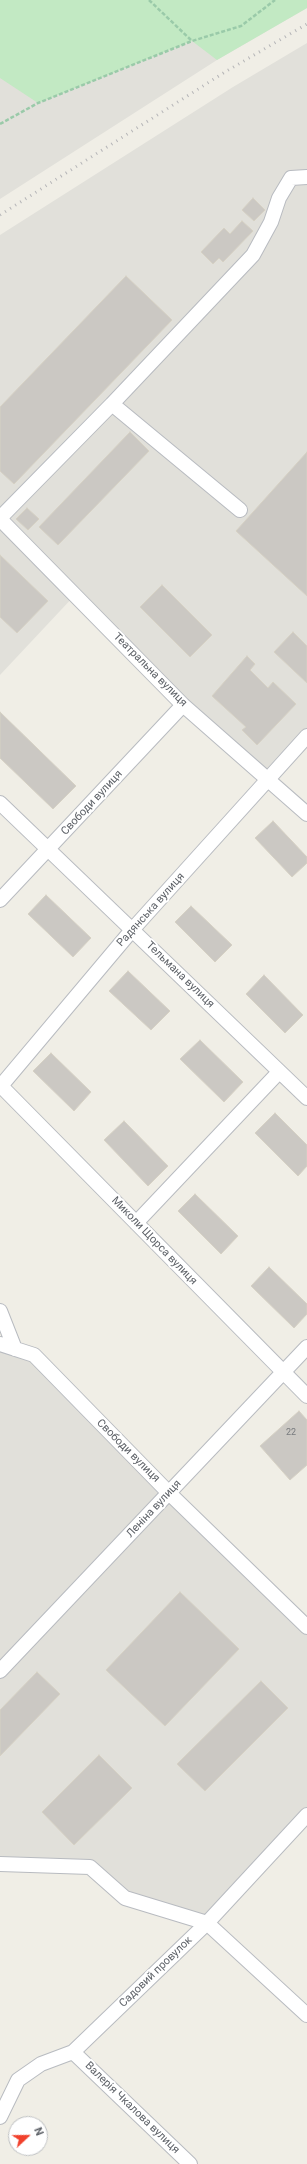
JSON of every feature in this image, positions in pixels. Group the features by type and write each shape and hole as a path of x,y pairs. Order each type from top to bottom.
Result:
{"street":[{"path":"0,518 112,404 253,255 271,222 279,198 290,178 307,177"},
{"path":"112,404 240,510"},
{"name":"Театральна вулиця","path":"0,518 183,705 307,814"},
{"name":"Свободи вулиця","path":"0,900 183,705"},
{"name":"Радянська вулиця","path":"1,1086 132,930 307,736"},
{"name":"Тельмана вулиця","path":"0,803 307,1098"},
{"path":"136,1223 279,1072"},
{"name":"Миколи Щорса вулиця","path":"1,1086 307,1396"},
{"path":"0,1311 15,1349"},
{"name":"Свободи вулиця","path":"0,1344 34,1355 169,1493 307,1627"},
{"name":"Леніна вулиця","path":"0,1671 307,1347"},
{"name":"Садовий провулок","path":"0,2117 18,2080 41,2064 73,2052 207,1923 307,1815"},
{"path":"0,1864 90,1867 125,1898 207,1923 307,2015"},
{"name":"Валерія Чкалова вулиця","path":"73,2052 190,2164"}],"path":[{"path":"149,0 192,41"},
{"path":"0,124 38,104 192,41 241,26 275,0"}],"shaded area":[{"path":"0,0 307,0 307,8 217,60 0,199"},
{"path":"307,43 307,736 269,779 75,595 0,675 0,235 233,87"},
{"path":"0,1344 34,1355 307,1627 307,1815 207,1923 125,1898 90,1867 0,1864"}],"green space":[{"path":"0,0 307,0 307,8 217,60 192,41 38,103 0,78"}],"building":[{"path":"253,198 265,210 254,221 242,210"},
{"path":"242,221 253,231 223,262 219,258 213,264 201,252 224,228 230,234"},
{"path":"126,276 172,320 14,484 0,471 0,407"},
{"path":"130,432 149,451 58,545 39,527"},
{"path":"307,452 307,596 236,531"},
{"path":"27,508 39,519 28,530 16,519"},
{"path":"0,555 48,601 17,633 0,617"},
{"path":"162,585 212,635 190,657 140,607"},
{"path":"293,632 307,646 307,683 274,652"},
{"path":"247,656 255,664 250,670 268,688 273,682 296,704 257,745 242,730 246,727 212,696"},
{"path":"0,712 76,786 53,809 0,758"},
{"path":"273,821 307,857 307,863 292,877 255,838"},
{"path":"46,895 91,938 73,957 28,914"},
{"path":"191,906 232,945 215,962 175,922"},
{"path":"128,971 170,1011 151,1030 109,991"},
{"path":"264,975 303,1015 285,1033 246,994"},
{"path":"200,1040 243,1082 224,1102 180,1059"},
{"path":"51,1053 91,1092 74,1111 33,1071"},
{"path":"275,1113 307,1145 307,1166 298,1176 255,1133"},
{"path":"124,1121 168,1166 148,1186 104,1140"},
{"path":"195,1194 238,1236 221,1254 178,1211"},
{"path":"269,1267 307,1304 307,1314 294,1328 251,1286"},
{"path":"299,1411 307,1420 307,1465 290,1480 260,1446"},
{"path":"180,1592 239,1649 165,1726 106,1670"},
{"path":"37,1672 60,1694 0,1756 0,1710"},
{"path":"261,1681 288,1708 205,1791 177,1764"},
{"path":"99,1755 132,1788 74,1845 42,1812"}],"railway":[{"path":"0,215 225,72 307,24"}]}
